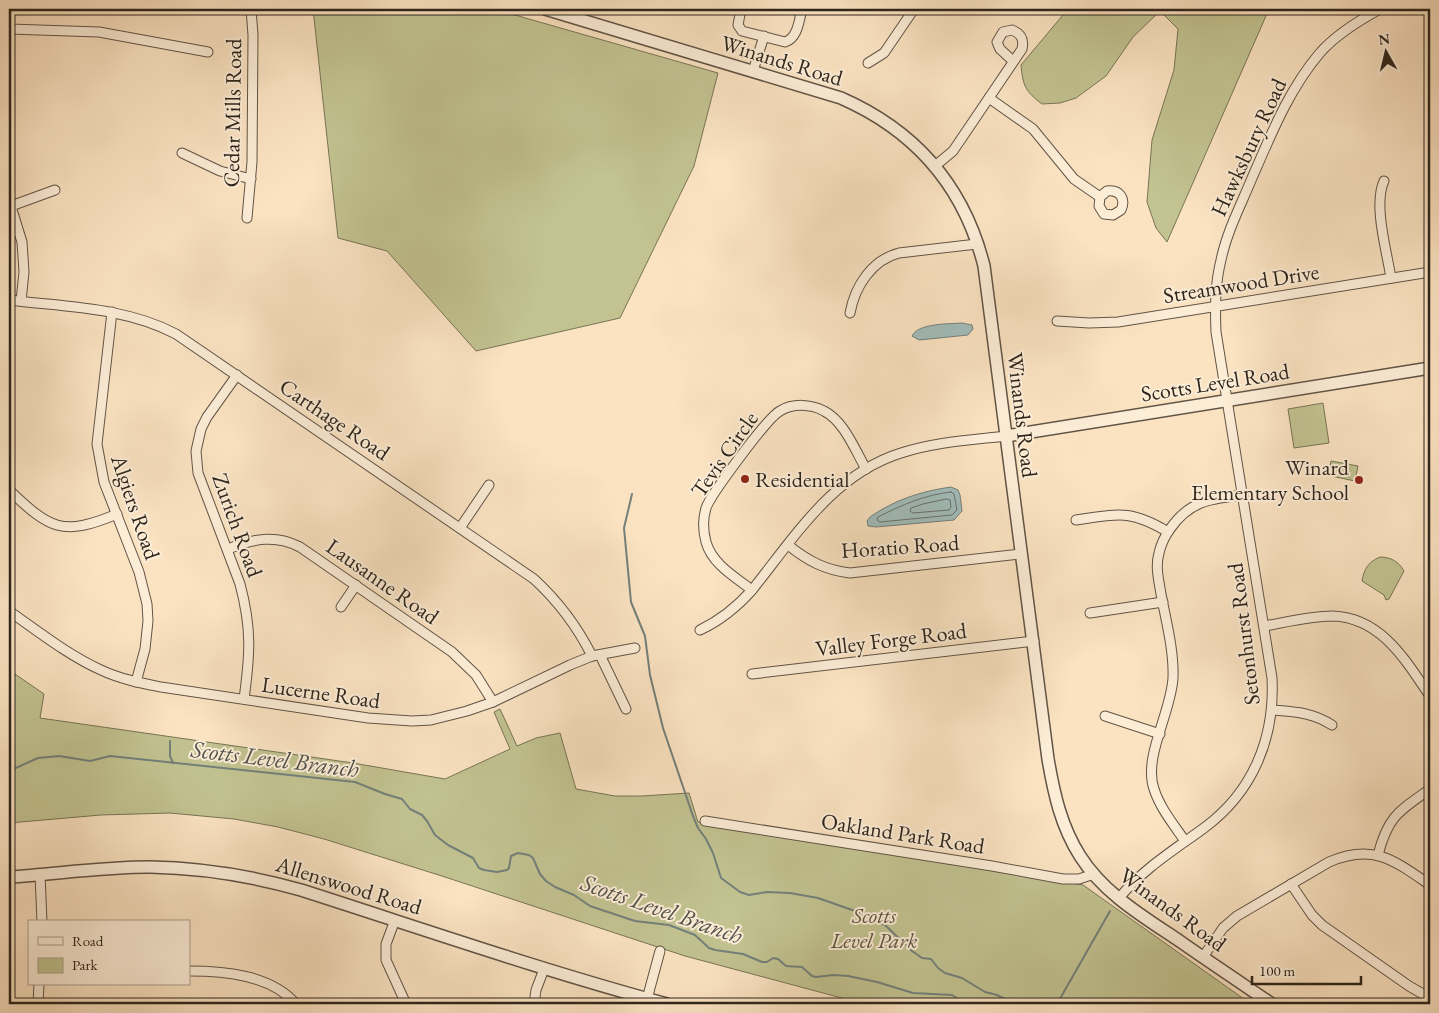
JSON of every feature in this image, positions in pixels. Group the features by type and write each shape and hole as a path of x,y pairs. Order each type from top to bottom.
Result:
{"street":[{"name":"Cedar Mills Road","path":"247,218 251,179 253,35 251,9"},
{"name":"Winands Road","path":"545,9 562,11 841,98 871,112 901,132 935,166 963,207 978,244 986,278 1048,759 1055,799 1072,841 1082,858 1106,888 1203,958 1272,1004"},
{"path":"741,9 738,20 739,29 781,42 789,41 794,35 802,9"},
{"path":"868,63 884,53 914,9"},
{"name":"Hawksbury Road","path":"1215,306 1217,280 1225,243 1286,102 1320,52 1350,26 1380,9"},
{"path":"9,30 99,32 208,52"},
{"path":"753,71 764,36"},
{"path":"935,166 953,151 1013,62"},
{"path":"989,98 1033,129 1074,179 1100,197"},
{"path":"182,153 220,171 251,179"},
{"path":"1384,181 1380,189 1380,207 1391,278"},
{"path":"21,301 24,272 22,242 10,203 55,190"},
{"path":"850,313 858,288 874,266 889,256 978,244"},
{"name":"Streamwood Drive","path":"1057,321 1089,324 1118,322 1430,272"},
{"name":"Carthage Road","path":"9,300 112,312 146,320 192,343 460,528 517,565 548,591 596,656 626,710"},
{"name":"Setonhurst Road","path":"1119,898 1153,864 1218,816 1245,784 1263,749 1272,710 1272,678 1216,332 1215,306"},
{"name":"Algiers Road","path":"112,312 97,444 104,482 139,572 146,604 148,621 145,650 136,682"},
{"name":"Scotts Level Road","path":"1006,436 1430,368"},
{"name":"Zurich Road","path":"238,375 207,417 201,429 196,451 198,473 228,550 245,601 250,636 250,656 244,700"},
{"name":"Tevis Circle","path":"752,590 713,557 704,535 704,516 711,498 769,419 782,409 800,405 818,408 826,412 840,425 866,469"},
{"path":"700,630 726,616 752,590 822,503 843,484 866,469 884,459 912,449 1006,436"},
{"path":"460,528 490,486"},
{"path":"9,490 38,516 56,526 74,528 85,526 117,514"},
{"path":"1185,841 1163,808 1153,787 1151,765 1170,699 1173,677 1157,564 1160,548 1168,532 1183,512 1193,506 1215,499 1243,496"},
{"path":"1076,520 1117,514 1128,515 1140,517 1168,532"},
{"name":"Lausanne Road","path":"228,550 248,541 259,539 279,539 290,542 312,555 452,652 476,675 492,702"},
{"name":"Horatio Road","path":"788,545 813,563 850,573 1021,554"},
{"path":"341,607 356,586"},
{"path":"1090,613 1163,602"},
{"name":"Lucerne Road","path":"9,612 72,654 101,670 136,682 368,718 412,722 447,717 492,702 570,665 596,656 635,648"},
{"path":"1264,626 1334,616 1360,621 1380,632 1390,642 1430,696"},
{"name":"Valley Forge Road","path":"752,674 1034,641"},
{"path":"1272,710 1309,714 1332,725"},
{"path":"1105,716 1160,734"},
{"path":"1378,855 1386,829 1396,814 1430,789"},
{"name":"Oakland Park Road","path":"704,821 1000,867 1064,879 1080,880 1094,874"},
{"path":"1203,958 1229,922 1237,916 1329,862 1342,857 1366,854 1378,855 1404,867 1430,885"},
{"name":"Allenswood Road","path":"9,877 149,867 211,871 270,881 647,1002 667,1004"},
{"path":"40,874 42,920"},
{"path":"1291,884 1312,915 1322,925 1408,986 1430,998"},
{"path":"395,920 386,944 386,960 406,1004"},
{"path":"647,1002 660,951"},
{"path":"534,1004 536,990 544,968"},
{"path":"190,971 215,971 256,979 287,994 296,1004"},
{"path":"38,1004 39,986"}],"green space":[{"path":"313,9 494,9 718,73 694,166 620,318 476,351 387,251 338,238"},
{"path":"1068,9 1269,9 1167,242 1156,228 1147,202 1152,140 1174,70 1178,29 1160,11 1133,37 1106,76 1076,98 1060,103 1042,104 1026,88 1021,65"},
{"path":"1323,403 1329,443 1294,448 1288,409"},
{"path":"1331,461 1358,466 1355,481 1331,476 1329,472"},
{"path":"1380,557 1394,561 1404,571 1389,599 1386,600 1384,595 1362,581 1367,566"},
{"name":"Scotts Level Park","path":"9,670 44,694 40,718 353,763 445,779 510,749 494,712 500,709 517,746 536,738 560,733 576,789 615,796 689,793 698,822 733,826 1083,885 1251,1004 864,1004 685,956 445,877 324,839 278,827 234,819 170,813 101,815 9,823"}],"water":[{"path":"962,323 972,325 973,329 968,335 919,340 912,336 915,332 927,326"},
{"path":"951,487 958,490 962,511 954,520 876,527 868,526 867,521 870,517 899,501 929,491"}],"waterway":[{"path":"632,494 624,528 631,602 645,636 650,675 663,728 693,816 713,853 721,878 740,892 749,895 767,892 790,893 818,898 855,911 885,925 912,951 922,958 931,959 945,973 962,978 985,992 997,995 1015,1004"},
{"path":"170,741 170,756 173,763"},
{"name":"Scotts Level Branch","path":"9,771 38,758 59,756 90,761 110,756 355,782 402,799 410,809 422,815 435,835 448,845 473,858 479,868 484,870 497,872 507,870 511,856 518,853 529,855 533,858 540,874 546,881 574,895 590,906 635,921 669,925 695,935 709,948 743,954 762,962 767,962 773,958 778,959 786,966 802,967 812,976 816,977 848,976 877,982 913,993 952,995 967,1004"},
{"path":"1057,1004 1110,911"}],"place":[{"name":"Residential","path":"745,479"},
{"name":"Winard Elementary School","path":"1359,480"}]}
